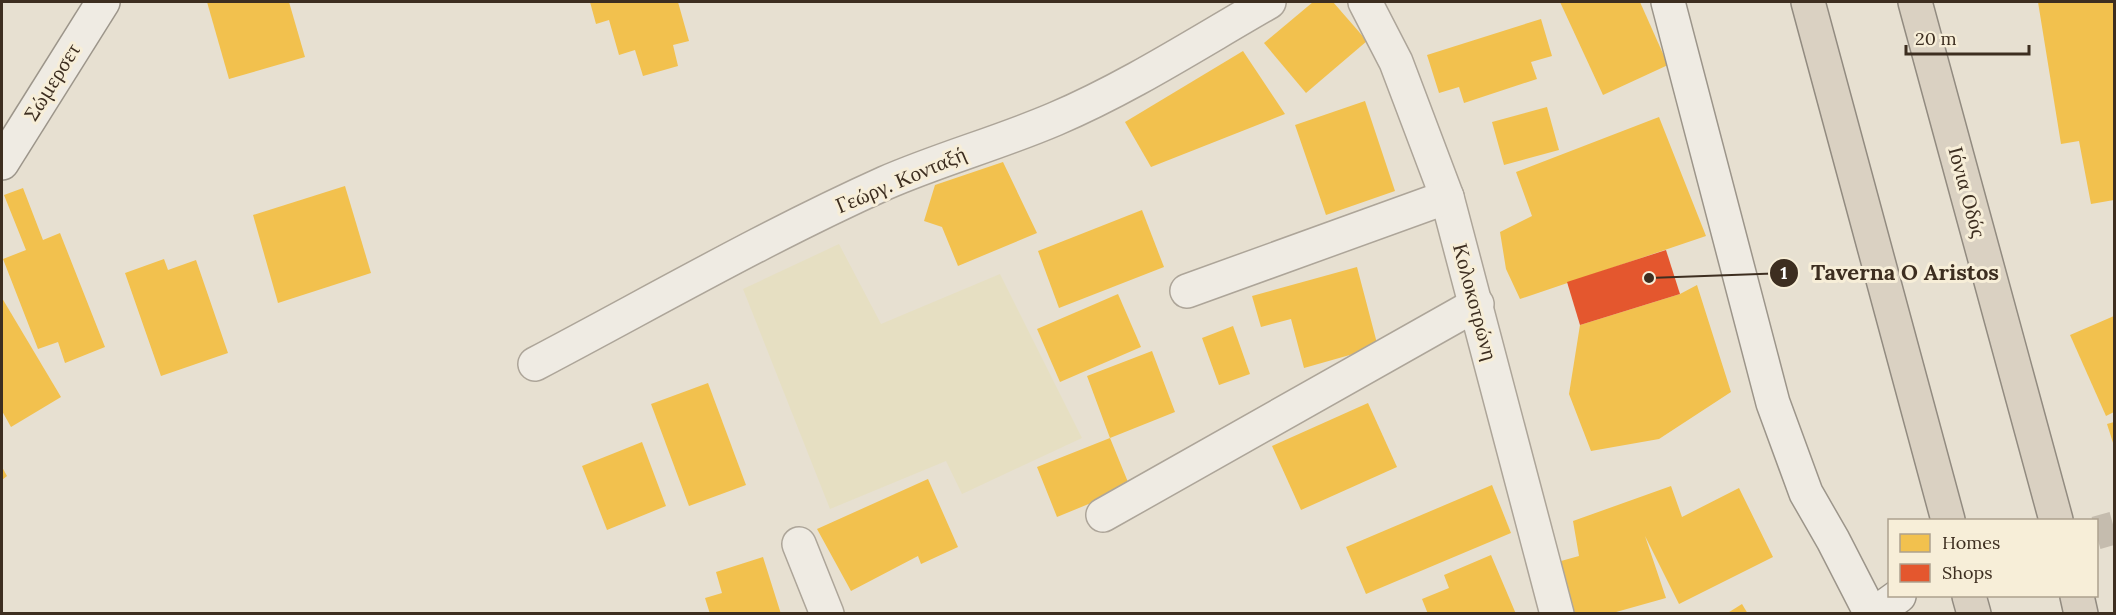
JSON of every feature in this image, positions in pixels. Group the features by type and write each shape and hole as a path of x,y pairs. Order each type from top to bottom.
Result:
{"highway":[{"path":"1808,2 1948,519"},
{"name":"Ιόνια Οδός","path":"1915,2 2056,519"},
{"path":"1969,597 1974,614"},
{"path":"2077,597 2081,614"}],"street":[{"name":"Σώμερσετ","path":"2,163 103,2"},
{"name":"Γεώργ. Κονταξή","path":"535,364 827,210 929,165 1053,120 1084,106 1137,79 1269,2"},
{"name":"Κολοκοτρώνη","path":"1365,2 1396,62 1447,197 1557,614"},
{"path":"1668,2 1773,403 1806,493 1873,614 1898,597"},
{"path":"1187,291 1447,197"},
{"path":"1103,515 1476,304"},
{"path":"800,544 827,614"}],"shaded area":[{"path":"839,244 881,324 1000,274 1082,438 962,494 946,461 830,509 743,289"}],"building: Homes":[{"path":"207,2 289,2 305,57 229,79"},
{"path":"590,2 678,2 689,41 673,45 678,66 643,76 635,50 619,55 609,20 596,24"},
{"path":"1313,2 1333,2 1367,41 1306,93 1264,43"},
{"path":"1560,2 1640,2 1668,65 1603,95"},
{"path":"2038,2 2114,2 2114,200 2091,204 2079,141 2061,144"},
{"path":"1541,19 1552,56 1531,62 1537,79 1464,103 1459,87 1439,93 1427,55"},
{"path":"1243,51 1285,114 1151,167 1125,122"},
{"path":"1365,101 1395,191 1326,215 1295,125"},
{"path":"1547,107 1559,150 1504,165 1492,122"},
{"path":"1659,117 1706,236 1520,299 1506,269 1500,232 1532,216 1516,172"},
{"path":"1003,162 1037,233 958,266 942,227 924,221 935,185"},
{"path":"345,186 371,273 278,303 253,215"},
{"path":"23,188 43,240 60,233 105,347 65,363 58,342 38,349 3,259 26,250 4,195"},
{"path":"1142,210 1164,267 1059,308 1038,251"},
{"path":"164,259 168,270 196,260 228,353 161,376 125,273"},
{"path":"1357,267 1378,347 1304,368 1291,319 1261,327 1252,296"},
{"path":"1697,285 1731,392 1659,439 1591,451 1569,394 1580,325 1680,294"},
{"path":"1118,294 1141,347 1060,382 1037,329"},
{"path":"2,298 61,397 11,427 2,411"},
{"path":"2114,316 2114,412 2106,416 2070,335"},
{"path":"1233,326 1250,374 1219,385 1202,338"},
{"path":"1152,351 1175,412 1110,438 1087,376"},
{"path":"708,383 746,485 689,506 651,404"},
{"path":"1368,403 1397,467 1301,510 1272,446"},
{"path":"2114,422 2114,446 2107,424"},
{"path":"1110,438 1130,487 1057,517 1037,467"},
{"path":"642,442 666,506 607,530 582,466"},
{"path":"2,467 7,476 2,480"},
{"path":"928,479 958,547 921,564 918,556 851,591 817,529"},
{"path":"1492,485 1511,533 1366,594 1346,547"},
{"path":"1671,486 1682,517 1739,488 1773,557 1679,604 1645,536 1666,598 1609,614 1575,614 1561,561 1579,556 1573,521"},
{"path":"1491,555 1516,614 1428,614 1422,599 1449,588 1444,575"},
{"path":"763,557 781,614 710,614 705,598 722,593 716,572"},
{"path":"1742,604 1748,614 1726,614"}],"building: Shops":[{"path":"1666,250 1680,294 1580,325 1567,282"}],"tunnel":[{"path":"2098,532 2114,528"}],"place":[{"name":"Taverna O Aristos","path":"1649,278"}]}
